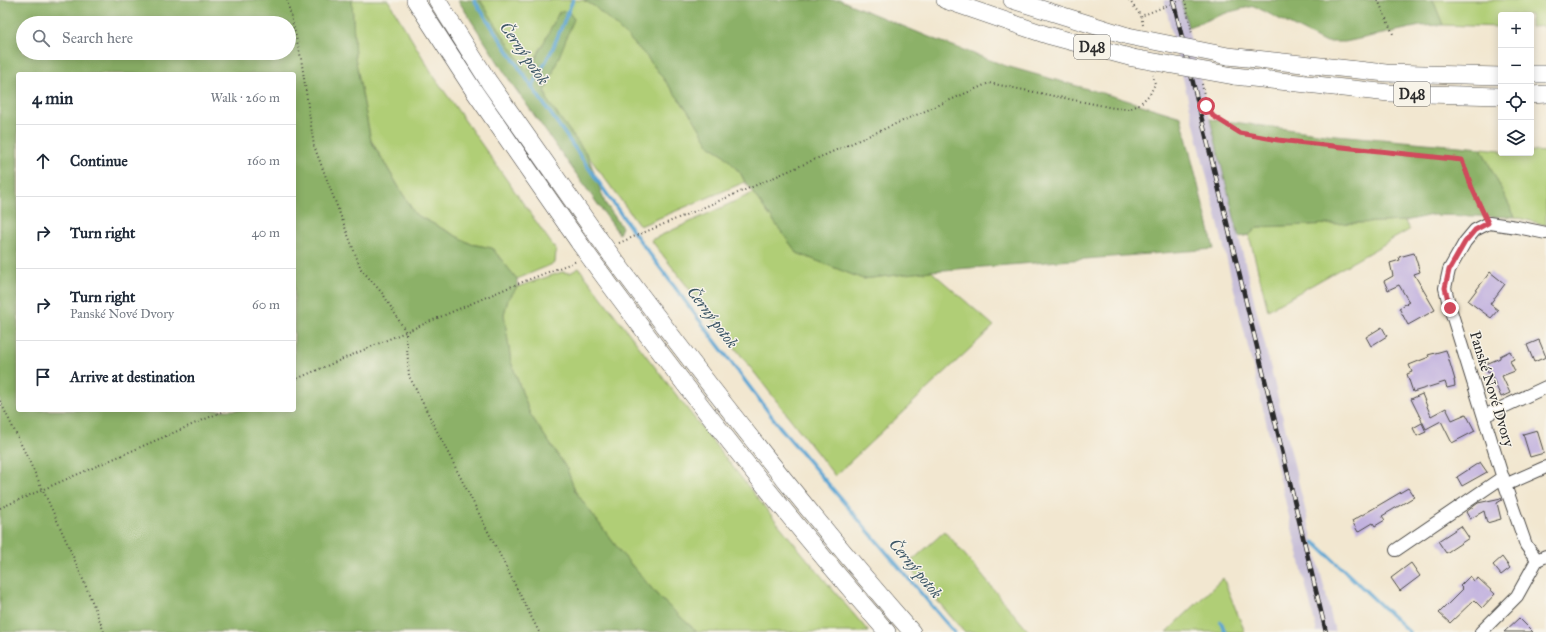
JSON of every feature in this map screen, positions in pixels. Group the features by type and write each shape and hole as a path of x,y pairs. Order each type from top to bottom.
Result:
{"highway":[{"path":"415,0 474,91 580,244 652,342 720,431 790,518 887,632"},
{"path":"437,0 490,82 598,237 614,249 735,419 805,506 912,632"},
{"name":"D48","path":"945,0 1047,35 1133,58 1234,76 1389,93 1498,96"},
{"name":"D48","path":"1012,0 1128,36 1228,56 1386,72 1498,76"},
{"path":"1534,74 1546,74"},
{"path":"1534,95 1546,94"}],"street":[{"path":"1488,223 1546,233"},
{"name":"Panské Nové Dvory","path":"1481,632 1517,596 1541,558 1526,545 1504,481 1445,288 1449,270 1465,242 1475,230 1488,223"},
{"path":"1484,416 1546,387"},
{"path":"1396,550 1504,481 1546,467"}],"path":[{"path":"286,0 290,16"},
{"path":"1129,0 1141,16"},
{"path":"1185,0 1192,38"},
{"path":"1378,0 1393,34"},
{"path":"296,39 301,58 314,146 361,269 383,294 406,332 410,376 540,632"},
{"path":"1202,83 1206,106 1213,116 1240,133 1278,140 1462,160 1472,188 1488,223"},
{"path":"614,249 989,84 1114,108"},
{"path":"296,379 512,286 575,262"},
{"path":"0,401 43,489 94,605 104,632"},
{"path":"0,508 221,412"}],"shaded area":[{"path":"1164,0 1181,0 1335,632 1317,632"}],"green space":[{"path":"0,0 352,0 355,57 371,141 415,214 471,244 492,248 517,279 517,287 508,300 504,314 511,362 530,414 567,469 575,491 622,554 659,597 697,632 0,632"},
{"path":"352,0 388,0 435,78 556,250 555,263 517,279 492,248 471,244 415,214 371,140 355,57"},
{"path":"458,0 480,0 526,70 533,64 559,12 568,11 574,19 545,92 549,103 588,156 605,203 622,227 619,234 512,84"},
{"path":"480,0 583,0 594,6 628,37 647,57 694,119 710,146 723,154 741,174 745,182 640,226 549,103 545,92 574,18 541,47 533,64 526,71"},
{"path":"583,0 840,0 929,37 1006,66 1181,117 1214,249 931,271 863,279 797,253 745,182 741,174 723,154 710,146 694,119 647,57 628,37 594,6"},
{"path":"1181,0 1433,0 1443,25 1420,26 1345,42 1324,42 1254,6 1229,12 1188,27"},
{"path":"1433,0 1546,0 1546,26 1534,27 1534,12 1498,12 1498,27 1443,25"},
{"path":"1210,119 1325,134 1481,148 1515,217 1432,215 1405,221 1258,227 1249,235 1239,237"},
{"path":"1481,148 1498,150 1498,156 1534,156 1534,151 1546,152 1546,225 1515,217"},
{"path":"753,193 797,253 863,279 931,271 994,326 835,476 651,240"},
{"path":"1405,221 1409,230 1268,310 1249,235 1258,227"},
{"path":"579,268 757,498 869,632 697,632 659,597 622,554 575,491 567,469 530,414 511,362 504,314 508,300 517,287 562,272 570,273"},
{"path":"945,531 1029,632 964,632 907,565"},
{"path":"1223,578 1245,632 1167,632"}],"building":[{"path":"1414,253 1420,272 1414,274 1435,310 1408,325 1399,308 1409,302 1399,285 1388,290 1384,281 1393,276 1390,263 1400,260 1399,257"},
{"path":"1490,272 1505,284 1490,304 1498,310 1491,318 1468,301"},
{"path":"1382,327 1387,336 1371,346 1366,337"},
{"path":"1539,340 1546,357 1534,362 1527,345"},
{"path":"1446,350 1455,380 1455,386 1447,388 1445,382 1413,392 1407,374 1412,372 1409,365 1429,357 1428,355"},
{"path":"1510,351 1514,359 1510,361 1515,371 1502,376 1510,393 1501,397 1490,372 1488,373 1484,365 1500,358 1500,356"},
{"path":"1422,394 1431,416 1446,408 1452,420 1466,414 1475,431 1452,443 1441,421 1426,429 1411,399"},
{"path":"1422,423 1426,432 1417,436 1413,428"},
{"path":"1537,430 1544,453 1530,457 1523,434"},
{"path":"1480,462 1487,472 1462,486 1457,477"},
{"path":"1408,488 1414,497 1382,516 1385,520 1375,526 1373,523 1358,532 1352,521"},
{"path":"1501,498 1502,500 1497,503 1501,519 1487,523 1484,511 1470,519 1466,512 1478,503"},
{"path":"1461,526 1469,538 1446,553 1438,541"},
{"path":"1502,557 1510,568 1501,575 1493,565"},
{"path":"1411,563 1420,576 1400,591 1391,578"},
{"path":"1470,576 1474,581 1478,578 1495,594 1482,608 1474,600 1450,623 1439,613 1463,589 1460,586"},
{"path":"1519,618 1533,632 1504,632"}],"waterway":[{"name":"Černý potok","path":"474,0 532,87 637,237 779,426 954,632"},
{"path":"532,87 552,50 573,0"},
{"path":"1314,542 1409,632"},
{"path":"1221,622 1225,632"}],"railway":[{"path":"1173,0 1326,632"}],"route":[{"path":"1206,106 1213,116 1240,133 1278,140 1462,160 1472,188 1488,223 1475,230 1465,242 1449,270 1445,288 1450,308"}]}
